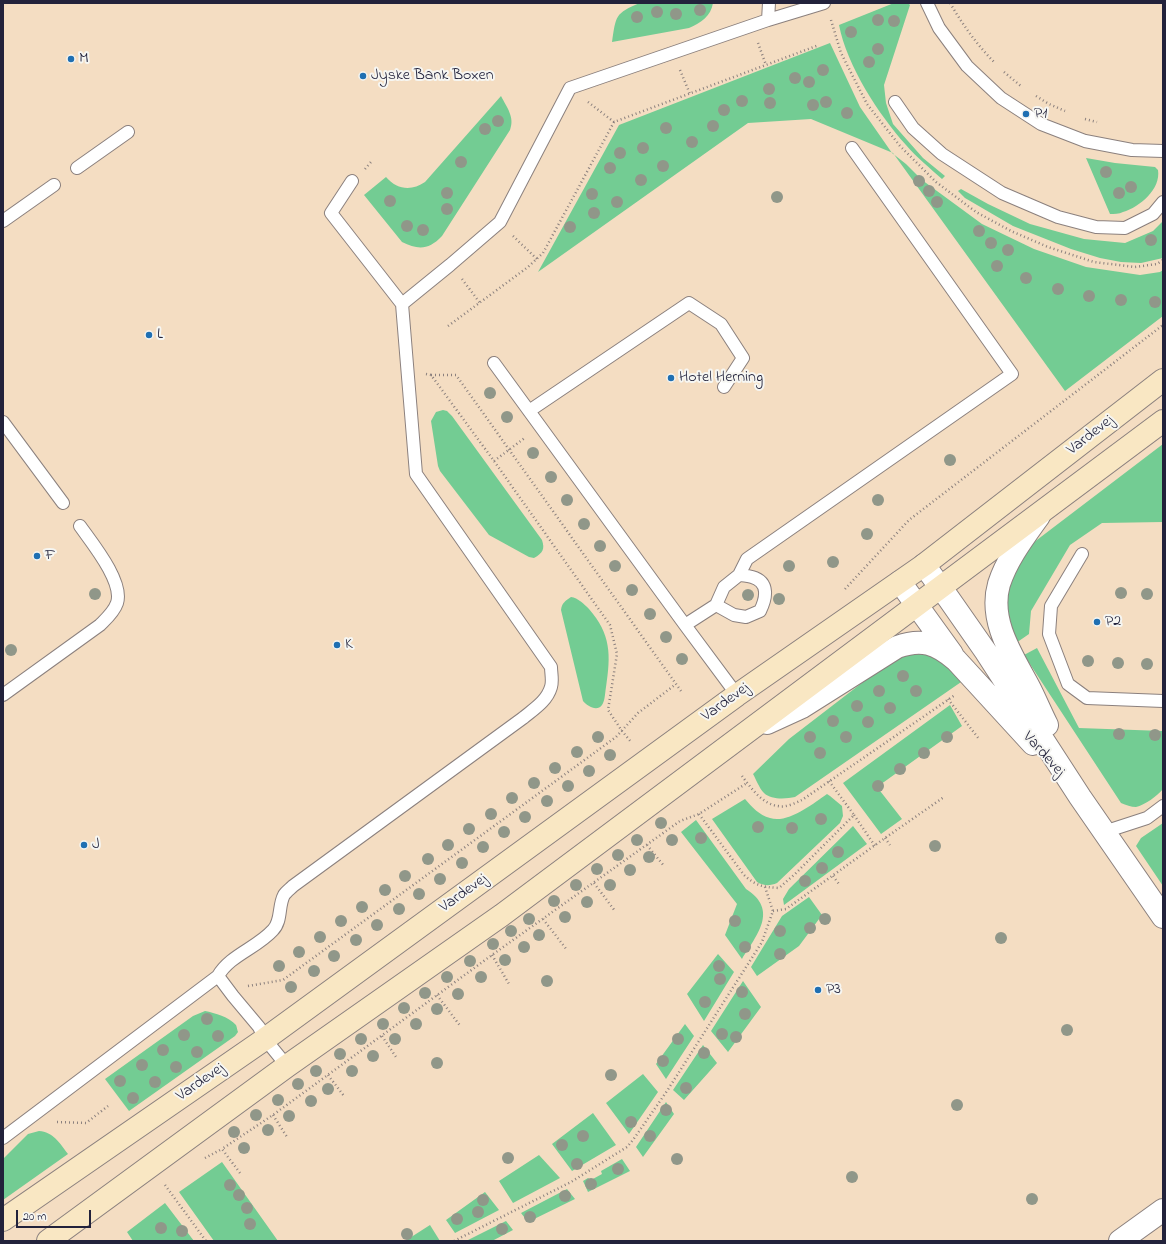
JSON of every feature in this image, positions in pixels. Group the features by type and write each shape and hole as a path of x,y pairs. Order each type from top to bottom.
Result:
{"street":[{"name":"Vardevej","path":"3,1220 266,1039 737,695 924,565 1163,380"},
{"name":"Vardevej","path":"48,1241 287,1066 502,915 1163,421"},
{"name":"Vardevej","path":"1044,510 1023,538 1005,571 999,585 997,606 1004,641 1031,691 1080,797"},
{"name":"Vardevej","path":"924,565 986,652 1080,797 1163,917"},
{"path":"900,582 918,605 956,660"},
{"name":"Vardevej","path":"746,734 802,707 897,647 913,642 923,642 944,650 956,660 1080,797"},
{"path":"1120,1241 1163,1210"}],"lane":[{"path":"768,20 769,3"},
{"path":"402,304 500,222 570,88 768,20 824,3"},
{"path":"927,3 939,28 967,66 1001,98 1041,124 1085,141 1132,150 1163,151"},
{"path":"895,102 912,128 942,154 1002,193 1058,217 1096,228 1125,228 1153,214 1163,202"},
{"path":"77,168 128,132"},
{"path":"685,625 716,605 724,587 740,575 747,558 1012,374 852,148"},
{"path":"3,1138 218,976 221,970 230,962 268,935 274,929 279,919 280,908 284,895 292,886 523,718 547,697 551,686 551,667 416,474 402,304 331,213 352,182"},
{"path":"3,221 54,185"},
{"path":"529,411 689,303 721,324 743,358 724,387"},
{"path":"494,363 737,695"},
{"path":"3,422 63,503"},
{"path":"3,695 100,625 113,611 117,603 118,596 111,571 80,526"},
{"path":"1082,554 1051,606 1049,634 1068,684 1087,698 1163,701"},
{"path":"716,605 734,615 746,616 760,611 765,600 766,591 761,582 754,577 740,575"},
{"path":"1104,832 1147,818 1163,806"},
{"path":"218,976 259,1027 266,1039 287,1066"}],"path":[{"path":"950,3 975,41 995,64"},
{"path":"448,326 537,260 547,246 614,122 819,45"},
{"path":"672,53 690,94"},
{"path":"1000,69 1024,88"},
{"path":"570,88 614,122"},
{"path":"1030,92 1049,104 1070,113"},
{"path":"1084,118 1099,123"},
{"path":"500,222 537,260"},
{"path":"450,265 480,303"},
{"path":"841,593 909,520 1163,325"},
{"path":"408,374 456,375 680,691"},
{"path":"431,374 610,625 617,654 608,710 632,743"},
{"path":"494,461 540,426"},
{"path":"742,776 756,794 766,803 778,807 790,805 802,800 975,681"},
{"path":"233,996 246,986 283,980 616,737 638,713 676,684"},
{"path":"948,699 979,738"},
{"path":"829,781 875,846"},
{"path":"203,1159 222,1149 273,1115 647,844 680,822 699,814 747,783"},
{"path":"773,911 786,909 944,798"},
{"path":"699,814 744,875 754,883 765,887 779,888 854,815"},
{"path":"885,838 890,845"},
{"path":"647,844 664,866"},
{"path":"833,876 839,884"},
{"path":"594,883 615,911"},
{"path":"454,1241 571,1182 627,1147 667,1091 762,942 773,911 765,887"},
{"path":"543,919 567,950"},
{"path":"492,955 509,984"},
{"path":"437,995 461,1027"},
{"path":"382,1036 396,1057"},
{"path":"328,1075 344,1096"},
{"path":"86,1123 108,1106"},
{"path":"273,1115 287,1137"},
{"path":"222,1149 240,1173"},
{"path":"162,1180 206,1241"}],"green space":[{"path":"640,3 713,3 708,15 698,24 689,28 612,42 618,16"},
{"path":"894,3 908,3 910,5 884,85 886,103 893,124 923,158 945,176 942,179 910,150 885,119 865,89 849,57 843,41 839,25"},
{"path":"830,43 860,107 892,152 811,119 748,123 538,272 619,125"},
{"path":"501,96 511,117 512,121 510,130 442,236 433,244 423,247 408,245 402,242 364,195 386,177 395,185 405,188 415,187 425,182"},
{"path":"894,155 906,164 922,180 982,224 1034,249 1086,267 1140,275 1160,272 1163,270 1163,316 1065,391"},
{"path":"1086,158 1115,163 1155,167 1158,170 1156,184 1153,190 1142,202 1130,210 1110,214"},
{"path":"961,189 1030,224 1084,239 1125,243 1153,231 1163,221 1163,258 1141,263 1121,262 1100,258 1071,249 1013,226 965,198 958,191"},
{"path":"443,410 447,411 452,416 542,540 542,550 534,558 529,557 489,535 440,471 431,421 436,412"},
{"path":"1163,444 1163,522 1102,523 1070,545 1031,611 1029,634 1016,643 1006,605 1009,583 1029,546"},
{"path":"571,597 583,603 596,618 602,627 608,645 609,665 605,697 602,705 597,708 587,705 583,701 561,610 564,602"},
{"path":"1037,648 1079,728 1163,731 1163,789 1154,797 1136,807 1121,803 1024,655"},
{"path":"919,652 940,659 964,680 795,797 775,798 764,793 753,774 789,739 893,659"},
{"path":"950,705 962,726 877,787 902,819 881,834 843,783"},
{"path":"827,794 842,806 843,816 840,823 777,883 772,885 765,885 757,882 712,819 745,799 762,815 777,819 784,818 800,812"},
{"path":"696,820 746,889 756,897 761,905 763,914 759,932 742,959 725,935 737,904 681,832"},
{"path":"1163,823 1163,886 1136,846 1141,838"},
{"path":"853,826 867,844 784,905 783,899 789,889"},
{"path":"809,897 822,915 799,946 757,976 751,967 782,916"},
{"path":"718,954 734,972 704,1021 687,994"},
{"path":"743,981 761,1007 728,1052 711,1031"},
{"path":"205,1011 217,1014 230,1020 236,1025 238,1032 235,1036 129,1111 105,1079 193,1016"},
{"path":"685,1024 694,1036 666,1079 656,1064"},
{"path":"703,1045 717,1063 684,1100 673,1090"},
{"path":"643,1074 658,1092 629,1134 606,1103"},
{"path":"666,1102 674,1114 643,1157 636,1147"},
{"path":"593,1113 616,1145 572,1171 552,1144"},
{"path":"39,1131 48,1133 52,1136 59,1142 68,1154 3,1200 3,1159 28,1134"},
{"path":"539,1155 560,1178 513,1203 499,1181"},
{"path":"622,1159 630,1171 588,1192 583,1181 588,1178 591,1180 602,1174 601,1171"},
{"path":"222,1162 278,1241 214,1241 179,1192"},
{"path":"567,1189 575,1199 528,1222 521,1213"},
{"path":"485,1192 499,1210 455,1233 446,1220"},
{"path":"165,1203 194,1241 133,1241 127,1232"},
{"path":"506,1221 513,1230 492,1241 466,1241"},
{"path":"430,1225 440,1241 405,1241"}],"place":[{"name":"M","path":"71,59"},
{"name":"Jyske Bank Boxen","path":"363,76"},
{"name":"P1","path":"1026,114"},
{"name":"L","path":"149,335"},
{"name":"Hotel Herning","path":"671,378"},
{"name":"F","path":"37,556"},
{"name":"P2","path":"1097,622"},
{"name":"K","path":"337,645"},
{"name":"J","path":"84,845"},
{"name":"P3","path":"818,990"}]}
